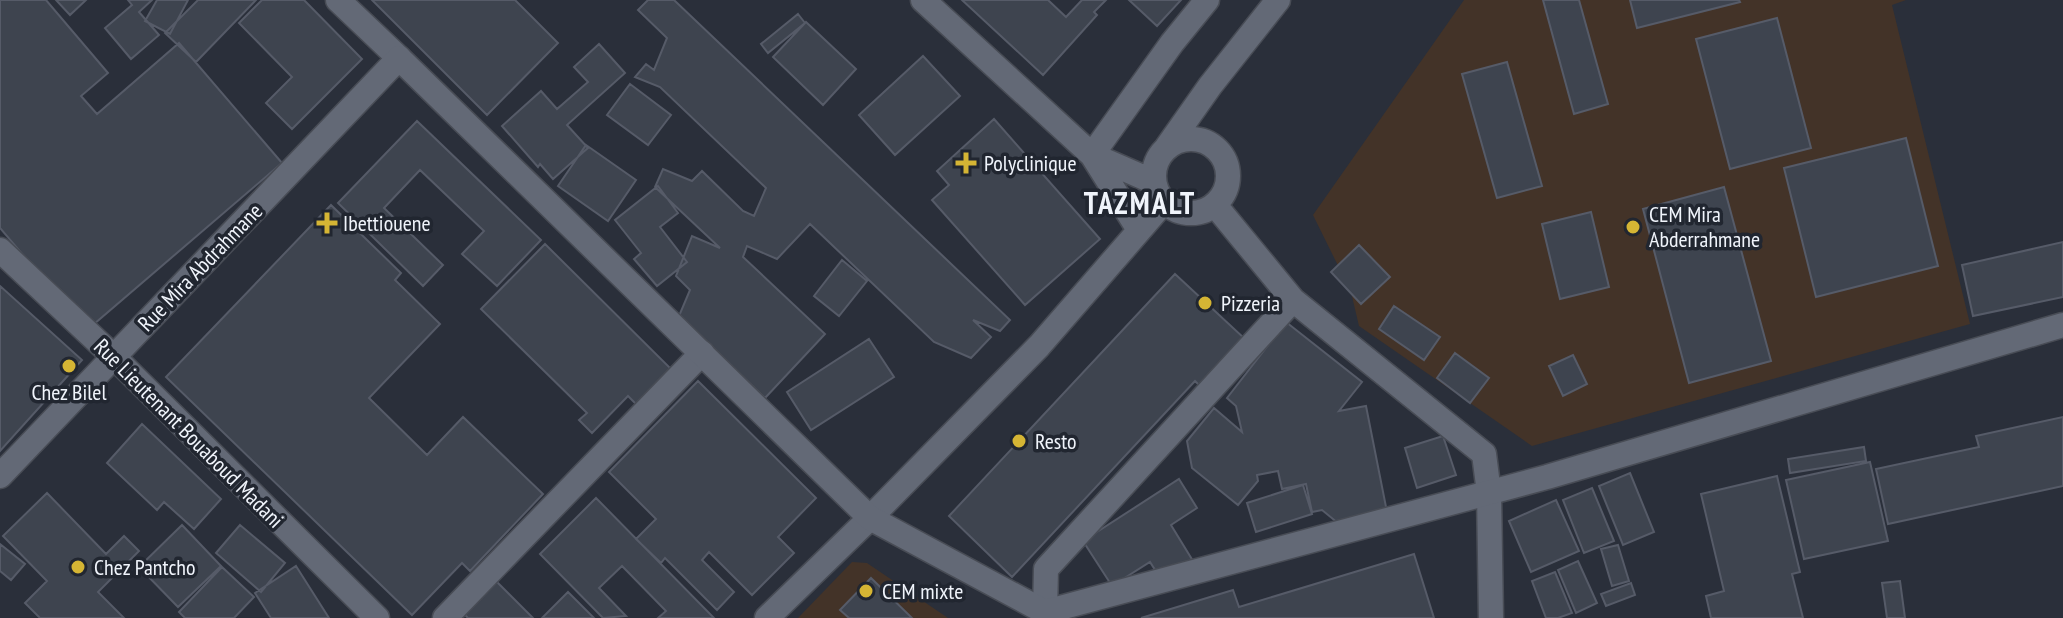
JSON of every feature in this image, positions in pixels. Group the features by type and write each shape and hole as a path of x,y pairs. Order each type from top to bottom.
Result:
{"street":[{"path":"338,0 870,518 1045,612 1087,609 2063,325"},
{"path":"923,0 1092,155 1159,192 1174,210 1191,214 1204,212 1215,205 1226,190 1228,177 1220,153 1210,145 1191,139 1165,149"},
{"path":"1092,155 1172,43 1207,0"},
{"path":"767,618 1039,346 1139,230 1159,192 1154,169 1165,149 1278,0"},
{"name":"Rue Mira Abdrahmane","path":"0,476 399,58"},
{"path":"1092,155 1139,230"},
{"path":"1215,205 1293,300 1484,454 1489,493 1491,618"},
{"name":"Rue Lieutenant Bouaboud Madani","path":"0,250 114,357 377,618"},
{"path":"1045,612 1046,569 1293,300"},
{"path":"445,618 702,353"}],"shaded area":[{"name":"CEM Mira Abderrahmane","path":"1464,0 1906,0 1892,5 1970,324 1532,446 1359,326 1351,292 1313,215"},
{"name":"CEM mixte","path":"852,562 867,563 948,618 798,618"}],"building":[{"path":"0,0 46,0 108,73 81,96 97,114 179,43 282,163 87,330 0,228"},
{"path":"56,0 86,0 70,15"},
{"path":"128,0 152,0 139,12 159,35 131,59 105,28 132,5"},
{"path":"157,0 188,0 170,34 145,21"},
{"path":"198,0 256,0 196,62 165,33"},
{"path":"262,0 304,0 362,59 292,129 266,103 292,77 239,23"},
{"path":"372,0 515,0 558,43 487,115"},
{"path":"648,0 674,0 1010,320 1000,331 973,320 991,337 971,358 934,342 810,224 777,259 747,246 743,257 825,334 765,398 679,316 690,290 676,276 692,236 720,248 655,187 663,169 692,181 702,171 743,211 754,216 766,188 660,87 635,77 646,64 654,70 667,38 638,10"},
{"path":"962,0 1048,0 1066,17 1082,0 1106,0 1094,12 1097,15 1043,75"},
{"path":"1129,0 1181,0 1157,26"},
{"path":"1543,0 1579,0 1608,104 1574,114"},
{"path":"1630,0 1739,0 1740,2 1637,28"},
{"path":"798,14 805,23 768,53 761,44"},
{"path":"1777,18 1811,148 1730,169 1696,39"},
{"path":"806,22 856,69 823,105 773,57"},
{"path":"599,44 625,73 567,125 588,148 553,179 540,164 538,167 502,126 541,91 557,109 588,82 574,67"},
{"path":"923,56 960,96 895,155 859,115"},
{"path":"1507,62 1542,186 1497,198 1462,74"},
{"path":"630,84 671,115 648,145 607,115"},
{"path":"994,119 1100,239 1025,305 932,200 949,185 937,171"},
{"path":"417,121 541,240 497,286 462,254 484,231 420,170 384,208 443,265 423,286 338,203"},
{"path":"1906,138 1938,266 1816,297 1784,168"},
{"path":"586,145 636,180 608,221 558,186"},
{"path":"658,186 678,213 660,227 687,262 657,286 634,259 641,253 615,220"},
{"path":"1724,187 1771,361 1689,383 1643,209"},
{"path":"331,205 401,273 395,280 440,324 369,398 427,455 463,417 543,494 470,571 462,563 412,615 166,377"},
{"path":"1591,212 1609,287 1560,299 1542,224"},
{"path":"2063,242 2063,297 1973,316 1962,265"},
{"path":"545,244 671,369 637,405 628,396 592,433 579,420 587,413 481,309"},
{"path":"1359,245 1390,277 1361,304 1331,272"},
{"path":"842,260 867,281 839,316 814,296"},
{"path":"1175,274 1245,339 1201,387 1195,381 1012,577 949,516"},
{"path":"0,286 82,360 0,451"},
{"path":"1394,306 1440,337 1424,360 1379,329"},
{"path":"1286,322 1362,382 1339,411 1366,406 1387,512 1349,532 1322,510 1312,512 1306,484 1282,489 1278,471 1257,475 1258,481 1238,505 1192,468 1187,441 1214,408 1242,432 1236,406 1227,398"},
{"path":"869,339 894,377 811,430 787,392"},
{"path":"1455,353 1489,378 1470,403 1437,378"},
{"path":"1573,355 1587,384 1563,396 1549,366"},
{"path":"698,381 816,498 778,537 794,553 752,595 709,552 702,560 734,592 717,610 665,558 661,563 636,539 656,519 609,472"},
{"path":"2063,417 2063,486 1888,524 1876,469 1979,447 1976,436"},
{"path":"142,424 221,499 194,529 164,502 157,510 107,463"},
{"path":"1443,436 1456,475 1417,488 1405,448"},
{"path":"1864,447 1866,461 1790,473 1788,459"},
{"path":"1870,462 1888,541 1804,559 1786,480"},
{"path":"1630,473 1654,532 1623,545 1599,486"},
{"path":"1777,476 1800,572 1792,574 1803,618 1711,618 1706,596 1724,591 1701,494"},
{"path":"1179,479 1197,508 1171,525 1193,561 1162,581 1150,562 1112,586 1083,541"},
{"path":"1303,485 1312,514 1256,532 1247,503"},
{"path":"1592,488 1614,541 1584,553 1563,500"},
{"name":"Chez Pantcho","path":"47,493 106,554 124,536 139,551 98,592 124,618 40,618 25,603 47,581 3,536"},
{"path":"596,498 714,618 658,618 666,611 622,566 599,588 626,616 603,618 540,554"},
{"path":"1556,500 1579,551 1531,572 1509,521"},
{"path":"182,525 221,566 178,607 139,567"},
{"path":"240,525 285,563 261,592 216,553"},
{"path":"0,544 25,564 11,580 0,571"},
{"path":"1618,545 1629,581 1612,586 1601,549"},
{"path":"1414,554 1434,618 1141,618 1233,590 1239,607"},
{"path":"1578,561 1597,603 1576,613 1558,570"},
{"path":"296,566 329,618 271,618 255,593"},
{"path":"222,567 254,597 234,618 185,618 179,612"},
{"path":"1555,572 1572,613 1546,618 1532,581"},
{"path":"871,578 912,618 849,618 840,610"},
{"path":"495,580 533,618 468,618 463,613"},
{"path":"1900,581 1905,618 1887,618 1882,583"},
{"path":"1631,583 1635,595 1606,606 1601,594"},
{"path":"568,592 594,618 542,618"}],"place":[{"name":"Polyclinique","path":"966,163"},
{"name":"Ibettiouene","path":"327,223"},
{"name":"CEM Mira Abderrahmane","path":"1633,227"},
{"name":"Pizzeria","path":"1205,303"},
{"name":"Chez Bilel","path":"69,366"},
{"name":"Resto","path":"1019,441"},
{"name":"Chez Pantcho","path":"78,567"},
{"name":"CEM mixte","path":"866,591"}],"district":[{"name":"TAZMALT","path":"1140,204"}]}
